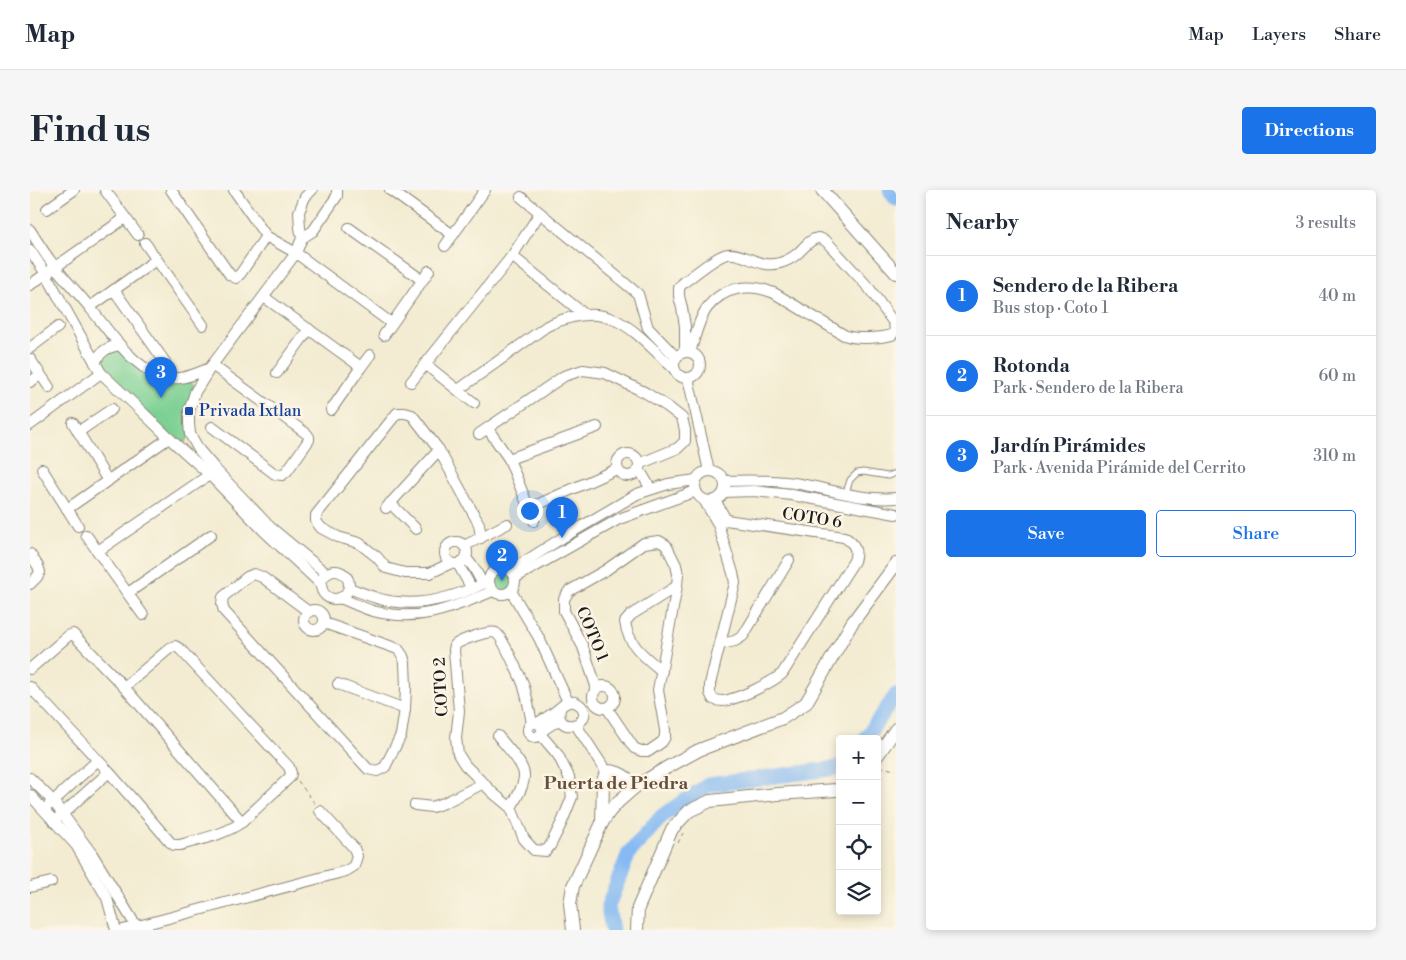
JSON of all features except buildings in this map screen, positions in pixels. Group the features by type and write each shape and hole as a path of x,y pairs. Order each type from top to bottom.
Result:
{"street":[{"path":"48,209 74,190"},
{"path":"105,190 203,325"},
{"path":"171,190 230,275 236,278 266,236"},
{"path":"234,190 266,236 296,253 391,324"},
{"path":"302,238 313,231 337,196 337,190"},
{"path":"390,190 453,235"},
{"path":"445,246 484,190"},
{"path":"822,190 896,273"},
{"path":"67,509 173,441 184,443 189,438 189,411 195,392 211,367 296,253 302,238 299,212 306,192"},
{"path":"521,197 638,294 648,328 683,353 698,358 700,368 697,373 693,377 683,378 678,376 673,362 683,353 707,309 716,299 726,292 737,288 762,288 774,293 850,338 885,337 892,335 895,330 894,324 869,288 826,241 819,238 812,240 799,252 777,264 756,262 737,254 719,256 683,283 679,288 685,326 683,353"},
{"path":"411,382 512,256 540,213"},
{"path":"30,285 125,218"},
{"path":"349,228 422,280"},
{"path":"30,230 55,268 90,307 120,345 138,363 159,376 179,379 186,378 211,367"},
{"path":"30,250 46,274 102,373 173,441 213,472 270,526 327,574"},
{"path":"512,256 584,314"},
{"path":"90,307 156,260"},
{"path":"384,335 429,271"},
{"path":"114,290 165,362"},
{"path":"264,297 360,366"},
{"path":"458,390 548,326 562,319 584,314 605,315 622,322 674,368"},
{"path":"633,331 645,321"},
{"path":"30,348 58,327"},
{"path":"277,373 309,329"},
{"path":"95,363 98,356 106,348 120,345"},
{"path":"331,410 360,366 370,355"},
{"path":"30,359 49,387"},
{"path":"425,364 474,403"},
{"path":"211,367 307,434 309,440 287,471 282,475 276,474 212,427"},
{"path":"530,508 621,472 632,475 639,467 678,448 685,441 682,418 646,393 605,373 583,370 564,376 484,431 509,459 534,521"},
{"path":"30,425 102,373"},
{"path":"30,382 40,375"},
{"path":"186,378 194,385 195,392"},
{"path":"688,378 709,471"},
{"path":"108,481 75,428 112,409"},
{"path":"481,538 478,524 439,450 412,415 406,413 397,413 316,515 316,521 321,528 338,538 359,543 377,557 386,568 405,573 430,573 458,562 467,552 464,546 457,543 448,547 447,558 458,562 474,568 489,585 500,594 511,591 515,585 512,574 503,568 495,571 490,577 489,585"},
{"path":"509,459 597,426"},
{"path":"190,434 213,472 264,531 329,593 373,611 417,616 442,611 489,585"},
{"path":"416,529 388,506 439,450"},
{"path":"637,494 617,464 623,455 634,455 638,459 639,467 651,489"},
{"path":"42,469 78,526"},
{"path":"704,500 716,500 721,497 724,486 721,475 709,471 701,474 696,480 695,486 699,496 722,522"},
{"path":"98,551 213,472"},
{"path":"512,574 562,538 637,494 668,484 696,480"},
{"path":"724,486 755,480 793,483 846,494 883,499 896,498"},
{"path":"724,486 792,495 896,514"},
{"path":"512,574 619,518 696,491"},
{"path":"716,500 722,522"},
{"name":"COTO 6","path":"722,522 844,537 851,542 856,555 782,674 771,682 727,701 713,699 710,693 710,684 735,583 722,522"},
{"path":"464,546 507,524"},
{"path":"86,535 143,615"},
{"path":"128,593 211,536"},
{"name":"COTO 1","path":"662,671 658,690 665,737 662,742 649,751 641,752 634,748 599,701 582,647 564,611 564,599 569,591 606,570 644,543 659,541 666,545 676,565 678,574 677,586"},
{"path":"30,554 40,572 30,584"},
{"path":"721,644 735,641 743,636 789,560"},
{"path":"458,562 472,589"},
{"path":"573,930 570,904 573,886 609,812 636,787 666,768 699,750 783,718 806,703 852,623 896,564"},
{"path":"349,588 345,575 336,572 327,574 324,577 329,593 320,628 313,630 307,627 304,617 329,593 346,594 349,588"},
{"path":"254,574 262,577 311,611 320,612 323,619 398,649 403,656 406,687 401,735 385,767 377,771 368,769 224,611 222,604 223,596 247,577 254,574"},
{"path":"349,588 377,598 415,603 438,600 489,585"},
{"path":"662,671 677,586"},
{"path":"662,671 633,645 626,630 625,622 631,615 677,586"},
{"path":"511,591 539,638 567,708 566,725 576,725 581,721 584,714 599,701"},
{"name":"COTO 2","path":"484,783 464,765 458,754 456,738 459,711 455,645 489,632 495,633 501,638 522,682 538,728"},
{"path":"30,669 68,636 73,634 124,687 242,822"},
{"path":"30,687 174,845 180,845 234,828 290,777 289,767 180,649 175,646 170,648 124,687"},
{"path":"338,684 405,709"},
{"path":"415,805 432,807 444,804 484,783 511,808 524,839 534,850 546,851 562,822 572,797 569,777 558,755 538,728 567,708 599,701"},
{"path":"567,708 583,710 584,714"},
{"path":"576,725 606,772 603,782 602,823"},
{"path":"881,750 896,729"},
{"path":"498,736 521,766 525,775 511,808"},
{"path":"43,810 98,760"},
{"path":"54,820 109,772"},
{"path":"606,772 620,773 628,778 636,787"},
{"path":"30,778 53,801 92,854 111,895 116,930"},
{"path":"637,930 638,908 672,829 689,811 710,801 836,790"},
{"path":"604,792 618,802"},
{"path":"30,795 76,845 136,928"},
{"path":"123,930 346,871 354,866 357,856 354,848 320,811"},
{"path":"30,887 51,882"}],"lane":[{"path":"846,494 850,480 858,473 888,476 896,473"}],"path":[{"path":"881,767 896,770"},
{"path":"291,773 320,811"},
{"path":"677,846 686,828"}],"green space":[{"path":"113,346 156,374 183,377 194,385 189,438 184,443 176,444 101,373 98,355"},
{"path":"497,570 507,570 514,577 514,587 507,594 497,594 490,587 490,577"}],"waterway":[{"path":"890,190 896,199"},
{"path":"868,735 896,695"},
{"path":"612,930 608,906 629,853 662,816 708,785 836,768"}],"place":[{"name":"Jardín Pirámides","path":"161,398"},
{"name":"Privada Ixtlan","path":"189,411"},
{"name":"Sendero de la Ribera","path":"562,538"},
{"name":"Rotonda","path":"502,581"}],"district":[{"name":"Puerta de Piedra","path":"616,783"}]}
